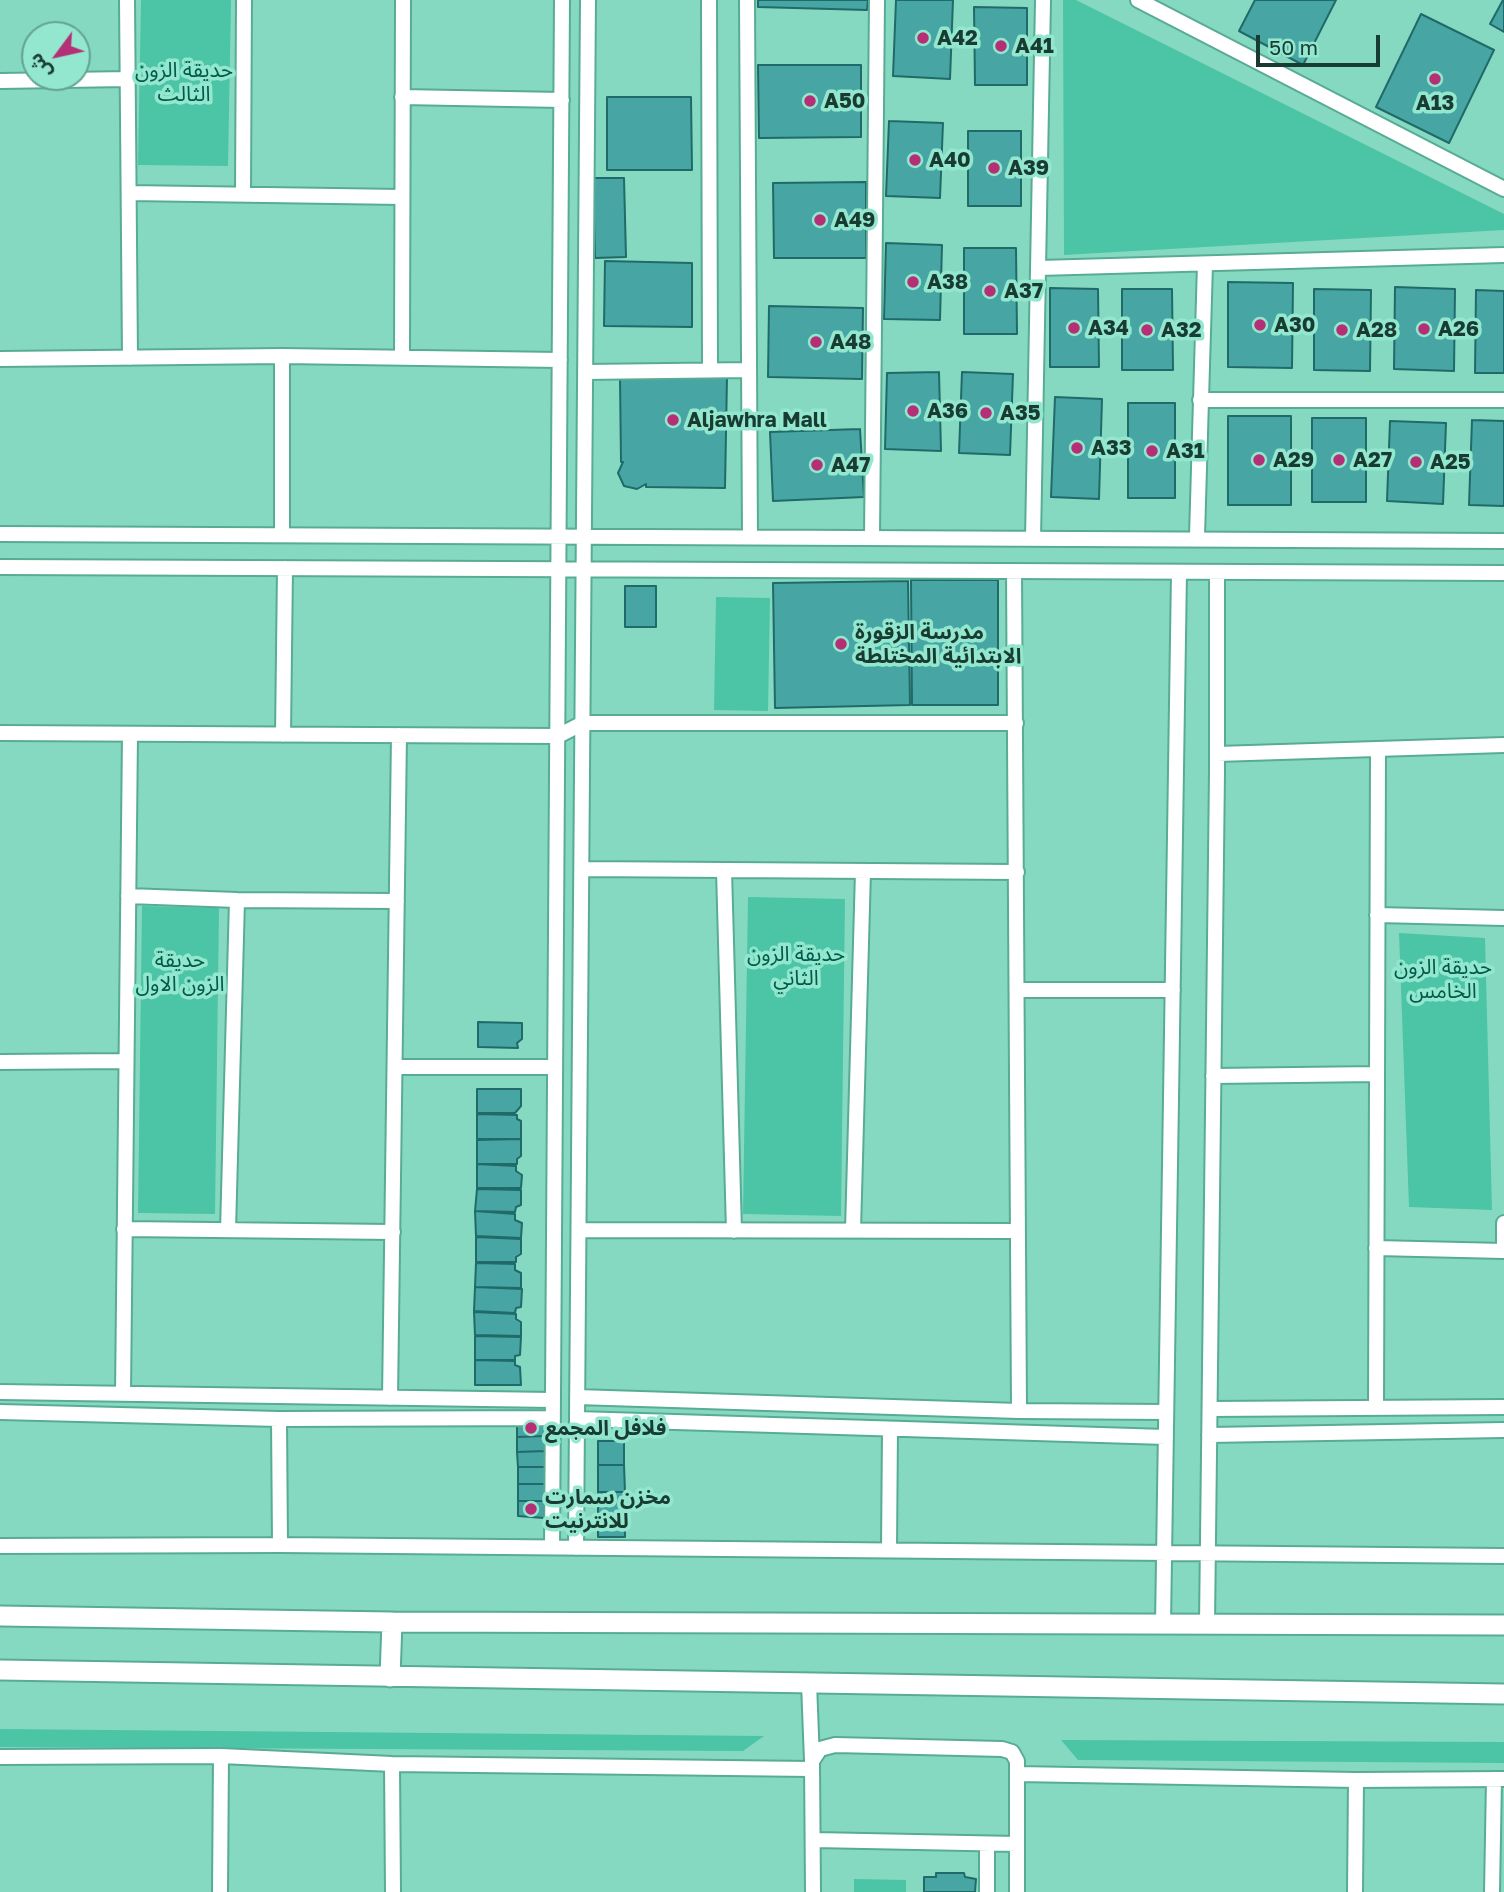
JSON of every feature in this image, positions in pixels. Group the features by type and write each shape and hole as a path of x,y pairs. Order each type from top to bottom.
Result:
{"main road":[{"path":"0,1616 392,1622 1504,1625"},
{"path":"390,1677 392,1622"},
{"path":"0,1670 1504,1694"}],"street":[{"path":"127,0 130,358"},
{"path":"243,194 244,0"},
{"path":"402,356 403,0"},
{"path":"552,1547 562,0"},
{"path":"576,1548 588,0"},
{"path":"709,0 710,370"},
{"path":"747,0 750,537"},
{"path":"872,538 877,0"},
{"path":"1033,539 1043,0"},
{"path":"1138,0 1504,189"},
{"path":"0,81 128,79"},
{"path":"402,97 562,100"},
{"path":"129,193 402,197"},
{"path":"1039,268 1504,255"},
{"path":"1197,536 1205,264"},
{"path":"282,356 282,535"},
{"path":"0,359 402,356 560,360"},
{"path":"585,372 749,370"},
{"path":"1200,400 1504,400"},
{"path":"0,534 1504,541"},
{"path":"0,567 1504,573"},
{"path":"282,735 285,568"},
{"path":"1014,571 1019,1411"},
{"path":"1163,1624 1179,572"},
{"path":"1207,1624 1217,572"},
{"path":"0,733 558,736 583,723 1016,723"},
{"path":"123,1394 130,734"},
{"path":"390,1398 399,735"},
{"path":"1217,754 1504,745"},
{"path":"1376,1408 1378,750"},
{"path":"582,869 1017,872"},
{"path":"724,870 734,1231"},
{"path":"853,1230 863,871"},
{"path":"128,896 397,901"},
{"path":"228,1230 237,900"},
{"path":"1377,915 1504,918"},
{"path":"1018,990 1173,990"},
{"path":"0,1062 126,1061"},
{"path":"395,1067 555,1067"},
{"path":"1213,1076 1377,1073"},
{"path":"1376,1248 1504,1251 1504,1223"},
{"path":"124,1229 393,1232"},
{"path":"579,1230 1018,1231"},
{"path":"0,1392 390,1398 553,1410"},
{"path":"1210,1409 1504,1407"},
{"path":"0,1412 279,1419 577,1409 1166,1412"},
{"path":"577,1409 890,1429 1166,1437"},
{"path":"279,1419 280,1545"},
{"path":"889,1549 890,1429"},
{"path":"1209,1435 1504,1430"},
{"path":"0,1545 889,1549 1504,1556"},
{"path":"809,1683 813,1892"},
{"path":"811,1765 820,1749 835,1745 1007,1750 1016,1756 1017,1892"},
{"path":"0,1757 221,1756 392,1764 811,1765"},
{"path":"220,1892 221,1756"},
{"path":"392,1764 393,1892"},
{"path":"1017,1774 1356,1780 1499,1779 1492,1892"},
{"path":"1355,1892 1356,1780"},
{"path":"814,1840 1017,1844"},
{"path":"987,1845 987,1892"}],"green space":[{"name":"حديقة الزون الثالث","path":"141,0 231,0 228,166 138,165"},
{"path":"1063,0 1076,0 1504,214 1504,230 1064,255"},
{"path":"716,597 770,598 768,711 714,710"},
{"name":"حديقة الزون الثاني","path":"748,897 845,899 841,1216 743,1214"},
{"name":"حديقة الزون الاول","path":"142,906 219,908 215,1214 138,1213"},
{"name":"حديقة الزون الخامس","path":"1399,933 1485,938 1492,1210 1409,1207"},
{"path":"0,1729 764,1736 743,1751 0,1747"},
{"path":"1061,1740 1504,1742 1504,1763 1078,1760"},
{"path":"854,1879 906,1880 906,1892 854,1892"}],"building":[{"path":"758,0 868,0 867,10 758,7"},
{"name":"A42","path":"896,0 953,0 950,79 893,76"},
{"path":"1255,0 1336,0 1303,65 1239,31"},
{"path":"1504,0 1504,32 1490,24"},
{"name":"A41","path":"974,7 1027,8 1027,85 975,85"},
{"name":"A13","path":"1421,14 1494,50 1449,143 1376,107"},
{"name":"A50","path":"758,65 861,65 861,137 759,138"},
{"path":"607,97 691,97 692,170 607,170"},
{"name":"A40","path":"889,121 943,123 940,198 886,196"},
{"name":"A39","path":"968,131 1021,131 1021,206 968,206"},
{"path":"593,178 624,178 626,257 595,258"},
{"name":"A49","path":"866,182 866,258 774,258 773,183"},
{"name":"A38","path":"886,243 942,245 940,320 884,319"},
{"name":"A37","path":"964,248 1016,248 1017,334 964,334"},
{"path":"605,261 692,263 692,327 604,326"},
{"name":"A30","path":"1228,282 1293,283 1292,368 1228,367"},
{"name":"A26","path":"1395,287 1455,289 1454,371 1394,369"},
{"name":"A34","path":"1050,288 1098,289 1099,367 1050,367"},
{"name":"A32","path":"1122,289 1172,289 1173,370 1122,370"},
{"name":"A28","path":"1314,289 1371,290 1370,371 1314,370"},
{"path":"1476,290 1504,291 1504,373 1475,373"},
{"name":"A48","path":"769,306 863,308 862,379 768,377"},
{"name":"A36","path":"939,372 941,451 885,449 887,373"},
{"name":"A35","path":"962,372 1013,374 1010,455 959,453"},
{"name":"Aljawhra Mall","path":"727,377 725,488 646,487 646,484 637,489 624,486 618,473 623,462 620,378"},
{"name":"A33","path":"1055,397 1102,399 1099,499 1051,497"},
{"name":"A31","path":"1128,403 1175,403 1175,498 1128,498"},
{"name":"A29","path":"1228,416 1291,416 1291,505 1228,505"},
{"name":"A27","path":"1312,418 1366,418 1366,502 1312,502"},
{"path":"1472,420 1504,421 1504,506 1469,505"},
{"name":"A25","path":"1390,421 1446,423 1443,504 1387,501"},
{"name":"A47","path":"860,429 864,497 773,501 770,432"},
{"path":"911,580 998,580 998,705 912,705"},
{"name":"مدرسة الزقورة الابتدائية المختلطة","path":"908,581 910,705 775,708 773,583"},
{"path":"625,586 656,586 656,627 625,627"},
{"path":"478,1022 522,1023 522,1039 517,1043 518,1048 478,1047"},
{"path":"477,1089 521,1089 521,1106 515,1113 477,1113"},
{"path":"477,1114 517,1115 517,1119 521,1121 521,1139 477,1139"},
{"path":"521,1139 521,1156 517,1159 517,1164 477,1164 477,1140"},
{"path":"477,1164 516,1166 516,1171 522,1175 521,1188 477,1188"},
{"path":"477,1189 521,1190 521,1205 516,1207 515,1212 475,1211"},
{"path":"475,1211 515,1214 515,1220 522,1223 521,1238 476,1236"},
{"path":"476,1237 521,1239 521,1254 516,1257 516,1262 476,1262"},
{"path":"476,1263 515,1264 515,1270 521,1273 521,1288 475,1287"},
{"path":"475,1287 522,1289 521,1307 516,1308 515,1313 474,1311"},
{"path":"474,1312 516,1314 516,1319 521,1322 521,1336 475,1335"},
{"path":"475,1336 521,1337 520,1355 515,1356 515,1360 475,1360"},
{"path":"475,1360 515,1361 515,1365 520,1367 521,1385 475,1385"},
{"name":"فلافل المجمع","path":"517,1420 544,1420 545,1436 517,1437"},
{"path":"545,1436 545,1451 517,1452 517,1437"},
{"path":"598,1441 624,1441 624,1465 598,1465"},
{"path":"545,1451 545,1467 518,1467 517,1452"},
{"path":"598,1465 624,1465 625,1492 598,1492"},
{"path":"518,1467 545,1467 545,1484 518,1484"},
{"path":"518,1484 545,1484 545,1501 518,1501"},
{"path":"598,1492 625,1492 625,1537 598,1537"},
{"name":"مخزن سمارت للانترنيت","path":"518,1501 545,1501 544,1518 518,1516"},
{"path":"936,1873 964,1873 965,1877 976,1879 975,1892 924,1892 924,1877 936,1877"}],"place":[{"name":"A42","path":"923,38"},
{"name":"A41","path":"1001,46"},
{"name":"A13","path":"1435,79"},
{"name":"A50","path":"810,101"},
{"name":"A40","path":"915,160"},
{"name":"A39","path":"994,168"},
{"name":"A49","path":"820,220"},
{"name":"A38","path":"913,282"},
{"name":"A37","path":"990,291"},
{"name":"A30","path":"1260,325"},
{"name":"A34","path":"1074,328"},
{"name":"A26","path":"1424,329"},
{"name":"A32","path":"1147,330"},
{"name":"A28","path":"1342,330"},
{"name":"A48","path":"816,342"},
{"name":"A36","path":"913,411"},
{"name":"A35","path":"986,413"},
{"name":"Aljawhra Mall","path":"673,420"},
{"name":"A33","path":"1077,448"},
{"name":"A31","path":"1152,451"},
{"name":"A29","path":"1259,460"},
{"name":"A27","path":"1339,460"},
{"name":"A25","path":"1416,462"},
{"name":"A47","path":"817,465"},
{"name":"مدرسة الزقورة الابتدائية المختلطة","path":"841,644"},
{"name":"فلافل المجمع","path":"531,1428"},
{"name":"مخزن سمارت للانترنيت","path":"531,1509"}]}
